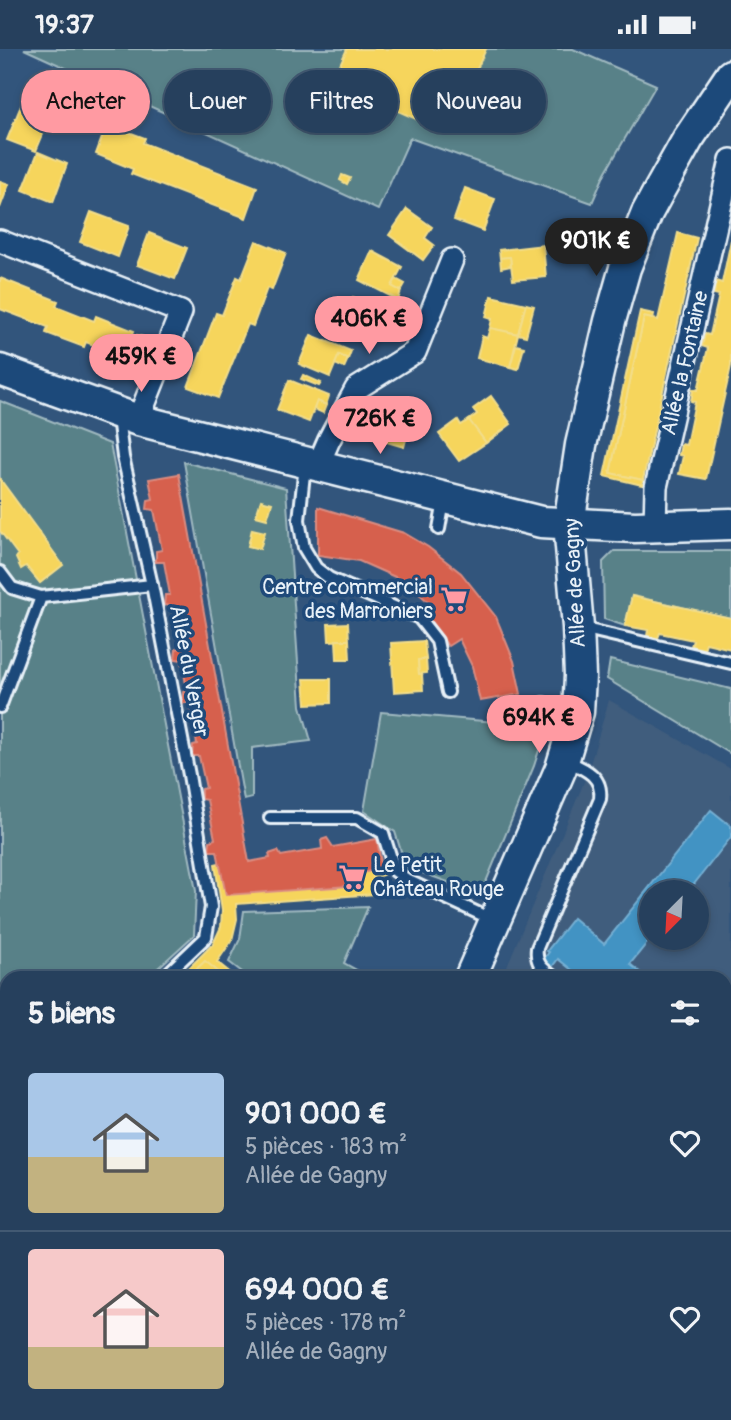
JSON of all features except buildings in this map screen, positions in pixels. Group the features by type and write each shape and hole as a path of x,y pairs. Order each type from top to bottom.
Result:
{"main road":[{"name":"Allée de Gagny","path":"474,971 564,760 578,712 578,628 569,524 581,445 625,268 647,213 688,139 726,91"},
{"path":"0,370 128,417 541,522 655,526 731,524"}],"street":[{"name":"Allée la Fontaine","path":"655,526 656,487 731,160"},
{"path":"0,241 181,312 128,417"},
{"path":"311,464 329,440 356,389 415,352 452,260"}],"lane":[{"name":"Allée du Verger","path":"128,417 123,457 190,775 211,907 206,937 170,971"},
{"path":"311,464 299,520 304,548 316,568 329,578 419,618 437,641 448,692"},
{"path":"439,529 444,499"},
{"path":"0,572 12,589 41,597 152,585"},
{"path":"0,708 41,597"},
{"path":"578,628 731,663"},
{"path":"543,703 578,712"},
{"path":"546,971 539,966 537,948 601,792 591,772 564,760"},
{"path":"270,818 358,818 383,834 394,871 409,881 496,921"}],"shaded area":[{"path":"609,700 731,769 731,971 505,971 587,775"}],"green space":[{"path":"24,49 573,49 656,85 605,173 592,203 410,138 378,210 209,133 271,133 271,70 164,70 164,113 150,106 150,70 70,70"},
{"path":"0,401 110,444 196,891 194,935 155,971 0,971"},
{"path":"184,462 286,488 301,706 311,741 252,748 252,798 244,800"},
{"path":"614,551 731,551 731,618 632,596 625,626 604,619 603,562"},
{"path":"610,660 731,689 731,754 607,679"},
{"path":"381,712 542,726 541,744 534,766 481,894 406,867 395,832 364,811"},
{"path":"368,907 344,963 358,971 241,971 229,962 240,939 244,911"}],"place":[{"name":"Centre commercial des Marroniers","path":"454,599"},
{"name":"Le Petit Château Rouge","path":"352,877"}]}
